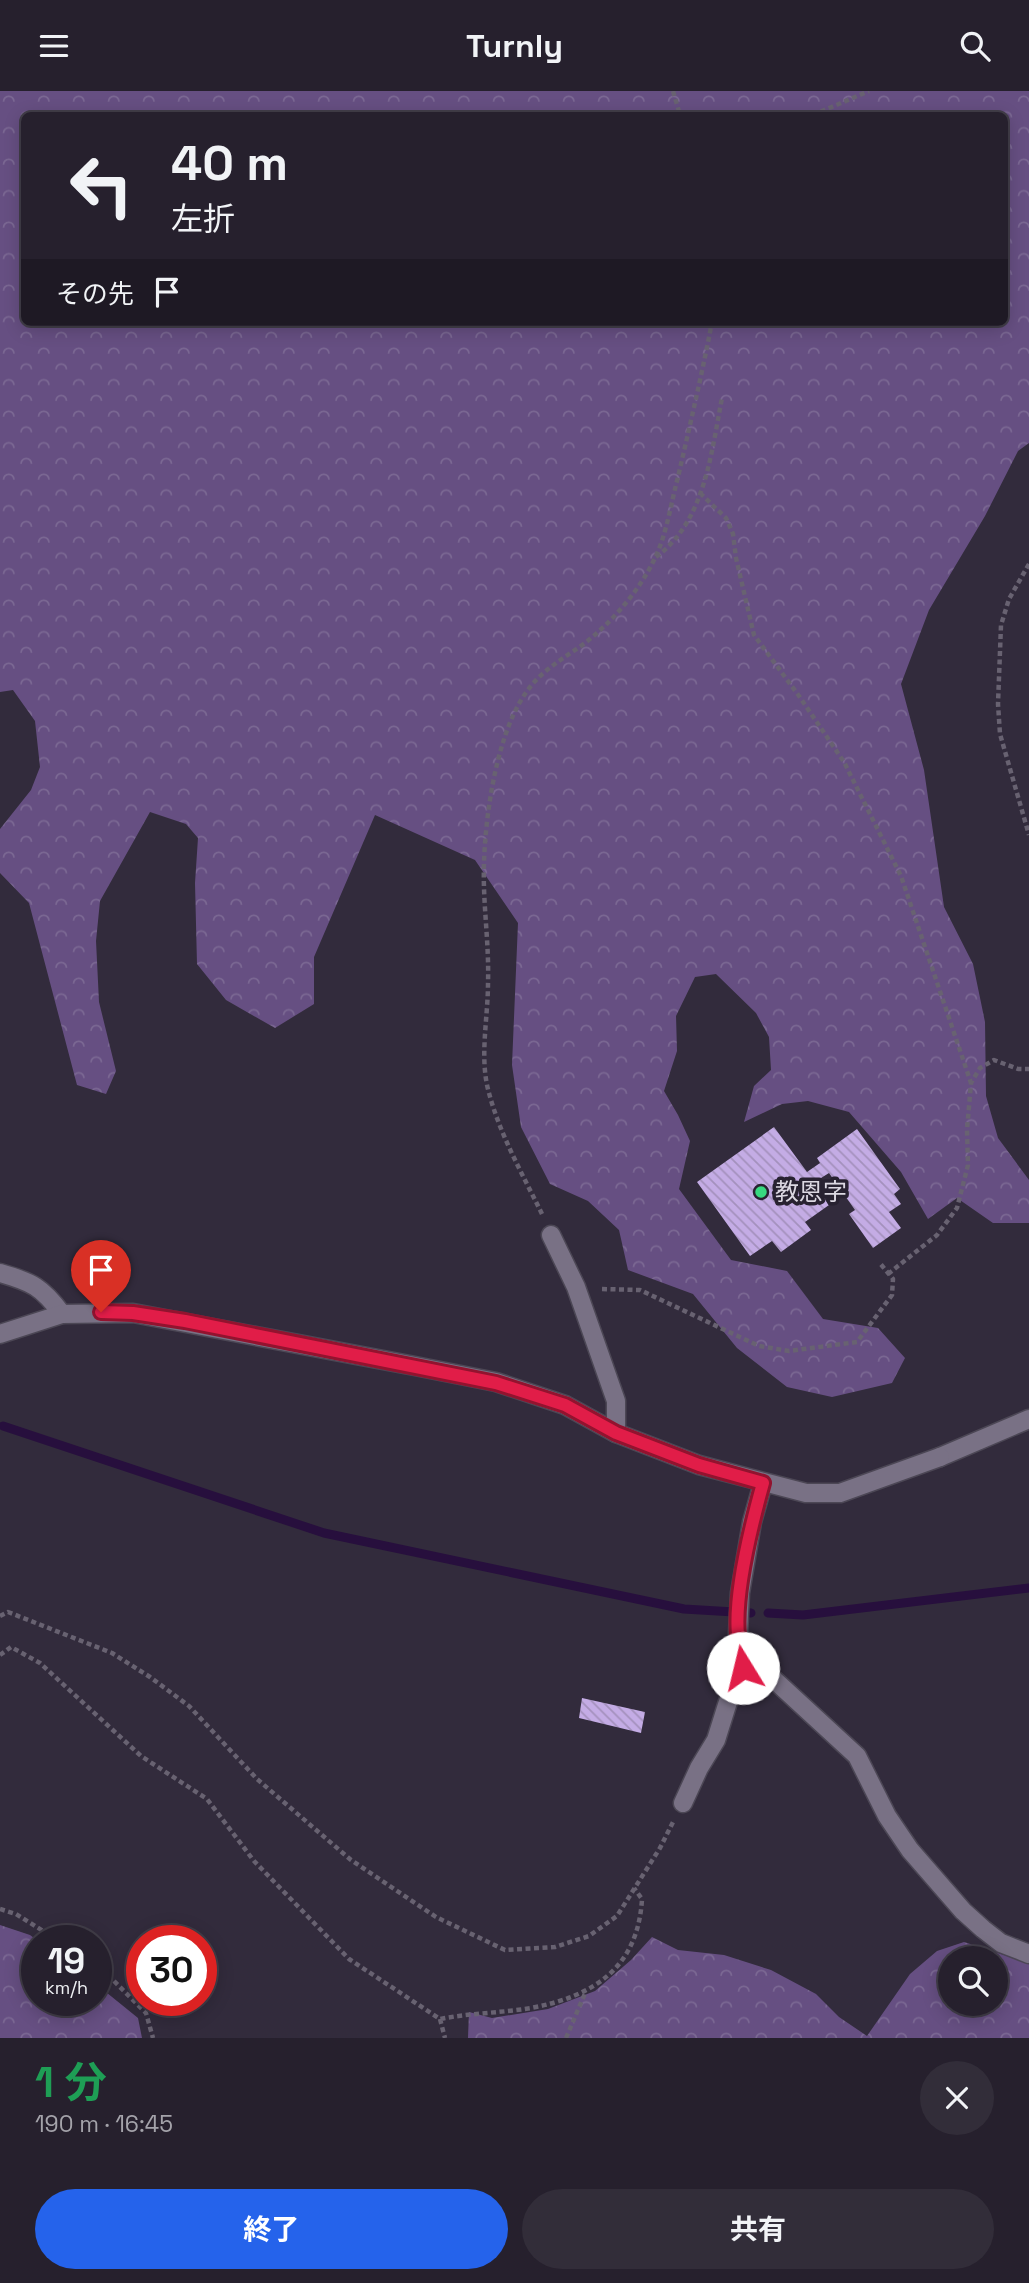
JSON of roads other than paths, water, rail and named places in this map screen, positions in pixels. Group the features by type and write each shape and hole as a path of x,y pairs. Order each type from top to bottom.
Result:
{"street":[{"path":"551,1235 576,1287 616,1401 616,1433"},
{"path":"0,1273 27,1281 48,1294 62,1314"},
{"path":"0,1334 62,1314 133,1313 496,1383 565,1405 616,1433 699,1465 806,1493 841,1493 940,1457 1029,1419"},
{"path":"683,1803 716,1740 732,1689 743,1668 738,1633 740,1593 752,1522 763,1483"},
{"path":"743,1668 769,1675 858,1756 887,1815 910,1850 963,1911 983,1929 1001,1943 1029,1954"}],"waterway":[{"path":"3,1426 324,1533 684,1609 751,1613"},
{"path":"768,1613 803,1615 1029,1588"}],"place":[{"name":"教恩字","path":"761,1192"}]}
